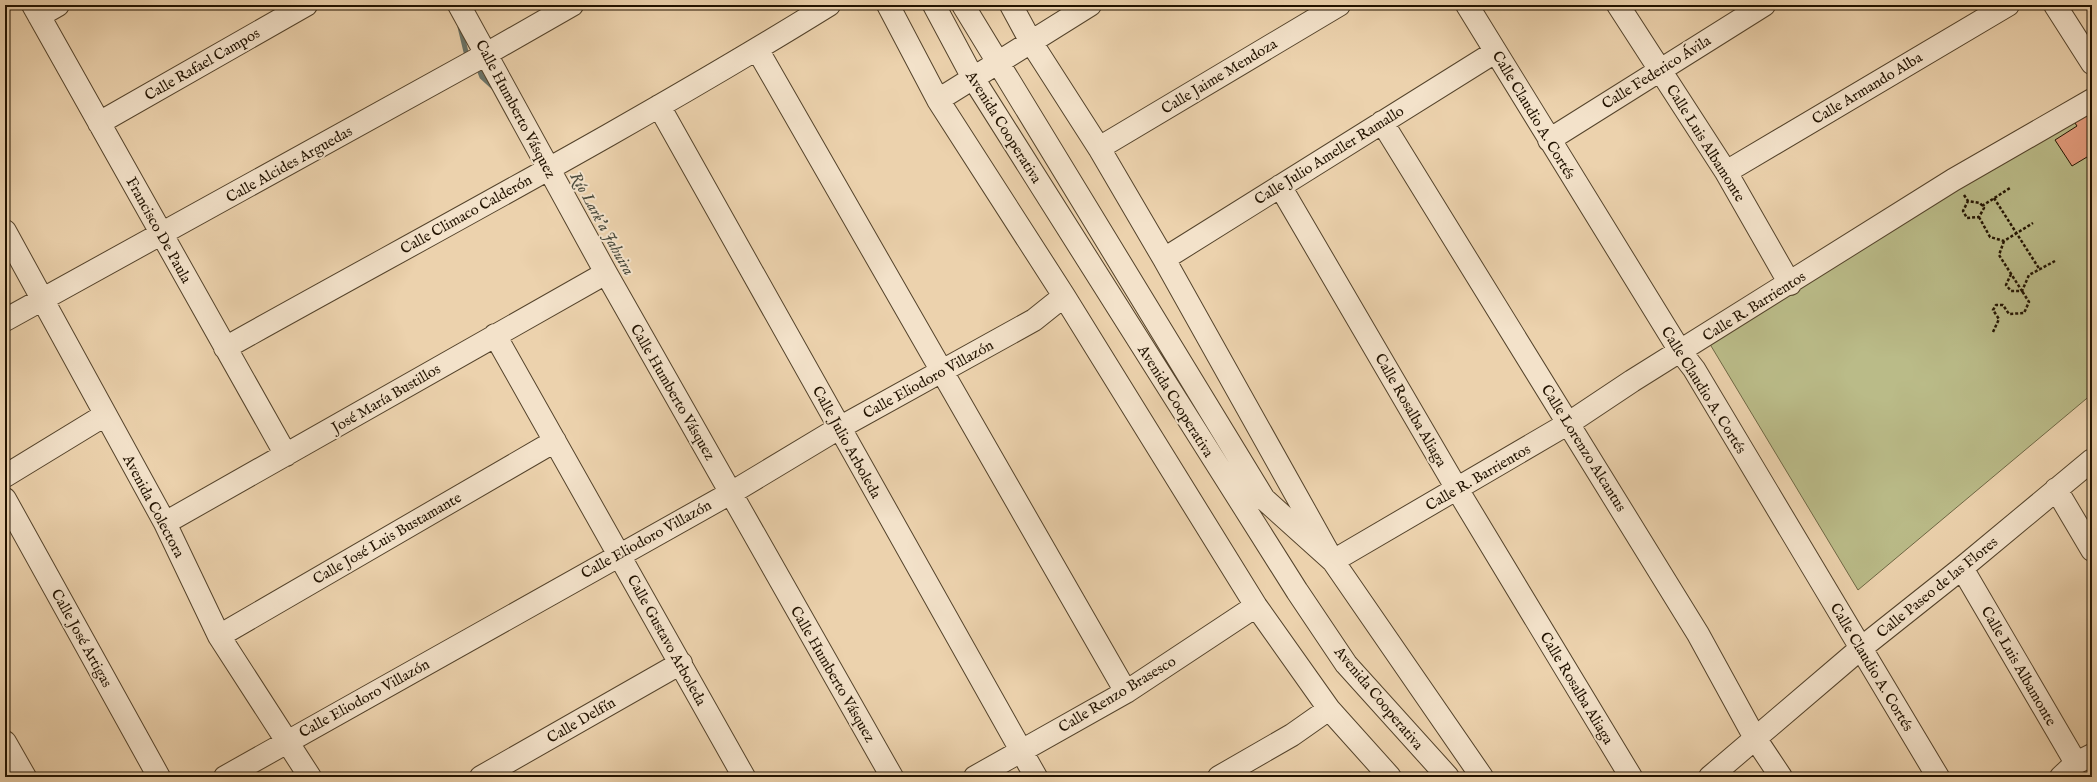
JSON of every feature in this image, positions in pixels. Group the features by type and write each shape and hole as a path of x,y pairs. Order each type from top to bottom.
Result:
{"street":[{"path":"36,10 58,5"},
{"name":"Calle Rafael Campos","path":"99,123 306,5"},
{"name":"Calle Humberto Vásquez","path":"458,5 606,273 892,777"},
{"name":"Calle Alcides Arguedas","path":"5,320 572,5"},
{"name":"Calle Climaco Calderón","path":"225,348 659,106 757,50 829,5"},
{"path":"888,5 938,100 1064,296 1256,606 1329,709 1390,777"},
{"name":"Avenida Cooperativa","path":"934,5 973,78 1301,597 1346,664 1448,777"},
{"path":"963,5 1264,499 1333,561"},
{"path":"1011,5 1031,42 1099,148 1164,259 1333,561 1482,777"},
{"path":"938,100 1090,5"},
{"name":"Calle Jaime Mendoza","path":"1099,148 1339,5"},
{"name":"Calle Claudio A. Cortés","path":"1467,5 1680,352 1694,369 1860,649 1938,777"},
{"name":"Calle Luis Albamonte","path":"1618,5 1726,172 1790,284"},
{"name":"Calle Federico Ávila","path":"1549,140 1763,5"},
{"name":"Calle Armando Alba","path":"1726,172 2008,5"},
{"path":"2055,5 2092,63"},
{"name":"Francisco De Paula","path":"36,10 286,455"},
{"path":"757,50 943,371 1126,692"},
{"name":"Calle Julio Ameller Ramallo","path":"1164,259 1495,52"},
{"name":"Calle R. Barrientos","path":"1333,561 1569,423 1953,180 2092,100"},
{"name":"Calle Julio Arboleda","path":"659,106 1036,777"},
{"name":"Calle Lorenzo Alcantus","path":"1382,122 1698,634 1755,738 1781,777"},
{"name":"Calle Rosalba Aliaga","path":"1280,186 1457,489 1631,777"},
{"name":"Avenida Colectora","path":"5,231 165,523 219,636 310,777"},
{"name":"José María Bustillos","path":"165,523 606,273"},
{"name":"Calle Eliodoro Villazón","path":"225,777 730,492 839,428 1038,317 1064,296"},
{"name":"Calle Gustavo Arboleda","path":"496,335 681,663 736,774"},
{"path":"5,476 105,415"},
{"name":"Calle José Luis Bustamante","path":"219,636 556,441"},
{"name":"Calle Paseo de las Flores","path":"1710,777 1860,649 1962,568 2092,460"},
{"path":"2056,489 2092,550"},
{"name":"Calle José Artigas","path":"5,499 159,777"},
{"name":"Calle Luis Albamonte","path":"1962,568 2076,765"},
{"name":"Calle Renzo Brasesco","path":"975,777 1126,692 1256,606"},
{"name":"Calle Delfín","path":"481,777 681,663"},
{"path":"1219,777 1292,735 1329,709"},
{"path":"6,746 25,777"}],"path":[{"path":"1982,206 2010,188"},
{"path":"1994,198 2040,270"},
{"path":"1968,201 1980,203 1984,208 1979,217 1967,218 1963,211 1968,201"},
{"path":"1979,217 1990,236 2004,241"},
{"path":"1993,332 1999,319 1993,310 1996,305 2003,304 2009,314 2024,313 2029,302 1999,255 2004,241 2033,223"},
{"path":"2022,291 2029,275 2056,261"},
{"path":"2011,274 2006,285 2011,291 2022,291"},
{"path":"2022,291 2028,300"}],"green space":[{"path":"2092,90 2092,394 1858,590 1702,331"}],"building":[{"path":"2087,111 2092,117 2092,154 2072,166 2055,140 2077,126 2073,120"}],"waterway":[{"name":"Río Lark’a Jahuira","path":"460,27 466,52 471,57"},
{"name":"Río Lark’a Jahuira","path":"477,64 482,77 494,88"}]}
